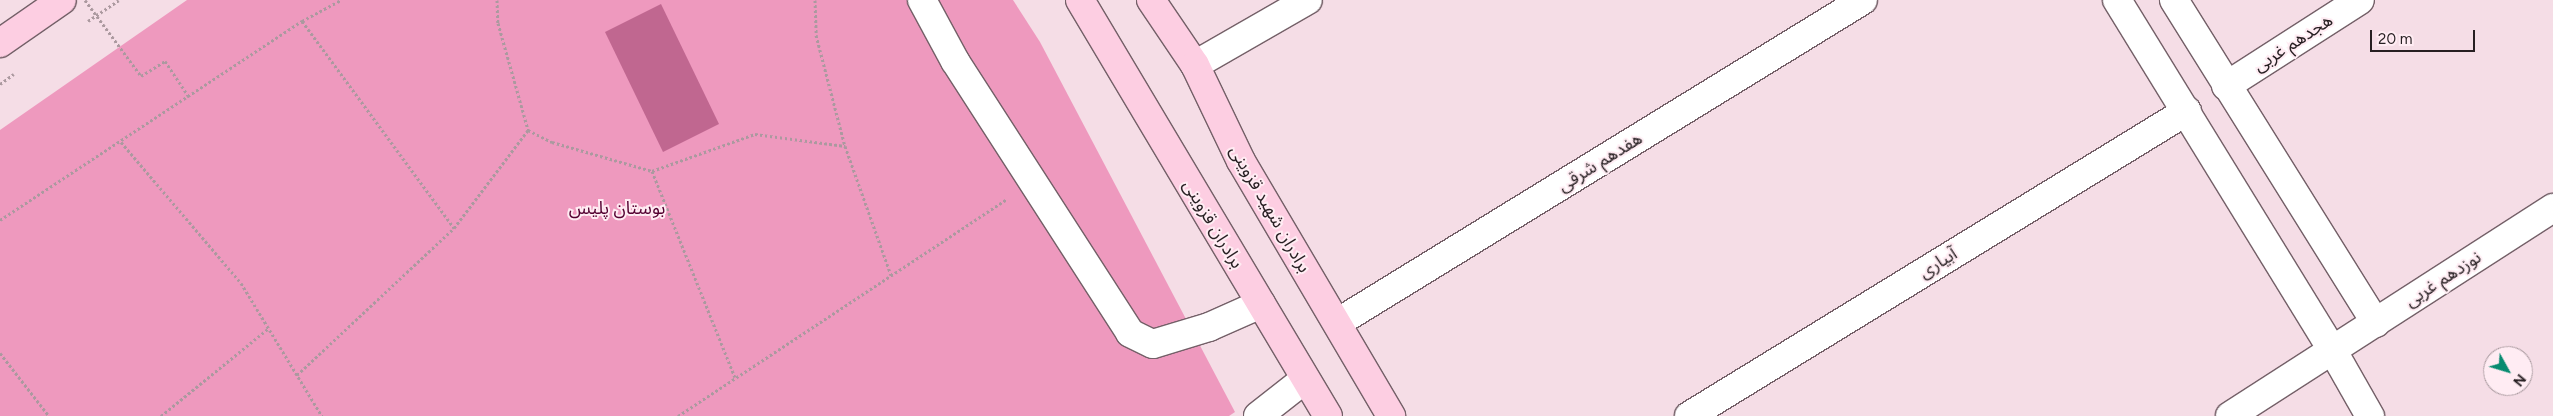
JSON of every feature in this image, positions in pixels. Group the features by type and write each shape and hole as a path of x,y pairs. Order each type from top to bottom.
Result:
{"main road":[{"path":"0,43 62,0"},
{"name":"برادران قزوینی","path":"1080,0 1328,416"},
{"name":"برادران شهید قزوینی","path":"1151,0 1195,65 1241,161 1391,416"}],"street":[{"path":"922,0 955,61 1130,333 1153,344 1209,327 1261,304"},
{"path":"1195,65 1308,0"},
{"name":"هفدهم شرقی","path":"1337,323 1862,0"},
{"path":"2117,0 2333,351 2370,416"},
{"path":"2174,0 2226,86 2376,323"},
{"name":"هجدهم غربی","path":"2226,86 2360,0"},
{"name":"آبیاری","path":"1689,416 2187,111"},
{"name":"نوزدهم غربی","path":"2230,416 2553,208"},
{"path":"1258,416 1305,379"}],"path":[{"path":"85,0 141,76 165,61 189,96"},
{"path":"0,220 302,21 341,0"},
{"path":"496,0 498,23 528,130 552,142 652,170 755,134 845,146"},
{"path":"815,0 816,35 845,146 891,275"},
{"path":"302,21 454,228"},
{"path":"297,375 454,228 528,130"},
{"path":"121,142 240,283 322,416"},
{"path":"652,170 735,377"},
{"path":"678,416 1033,182"},
{"path":"161,416 268,328"},
{"path":"0,353 49,416"}],"green space":[{"name":"بوستان پلیس","path":"187,0 1013,0 1040,42 1235,412 1229,416 0,416 0,130"}],"shaded area":[{"path":"661,4 719,124 663,152 605,32"}]}
